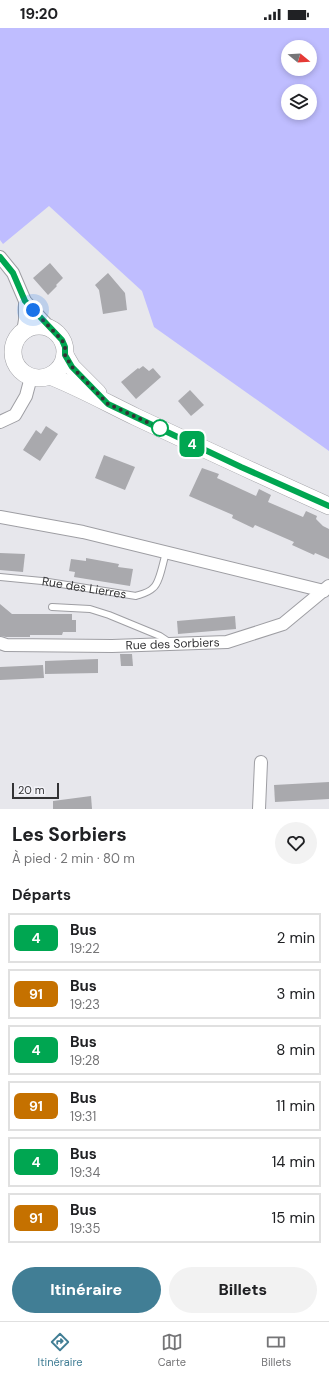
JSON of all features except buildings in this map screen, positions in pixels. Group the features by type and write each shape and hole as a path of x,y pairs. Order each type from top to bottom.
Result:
{"main road":[{"path":"0,358 25,373 41,378 50,376 63,364 65,347 57,333 50,328 36,326 29,328 12,340 13,356 25,373"},
{"path":"65,355 72,367 108,404"},
{"path":"50,376 70,384 108,404 241,467 329,506"}],"street":[{"path":"0,257 13,273 25,301 50,328"},
{"path":"12,340 25,320 25,301"},
{"path":"0,422 15,415 26,396 25,373"},
{"path":"0,517 83,532 166,553 326,588"},
{"name":"Rue des Sorbiers","path":"0,643 6,645 105,646 227,642 283,624 326,588"},
{"path":"259,809 261,762"}],"lane":[{"name":"Rue des Lierres","path":"0,577 42,581 136,596 144,594 154,588 166,553"},
{"path":"52,607 90,609 109,615 160,636 172,644"}],"shaded area":[{"path":"0,28 329,28 329,451 154,327 142,291 49,206 3,244 0,240"}],"bus line":[{"name":"4","path":"0,257 13,273 25,301 62,340 65,347 65,355 72,367 108,404 241,467 329,506"}],"route":[{"path":"33,310 50,328 57,333 62,340 65,347 65,355 72,367 108,404 164,430 160,428"}]}
